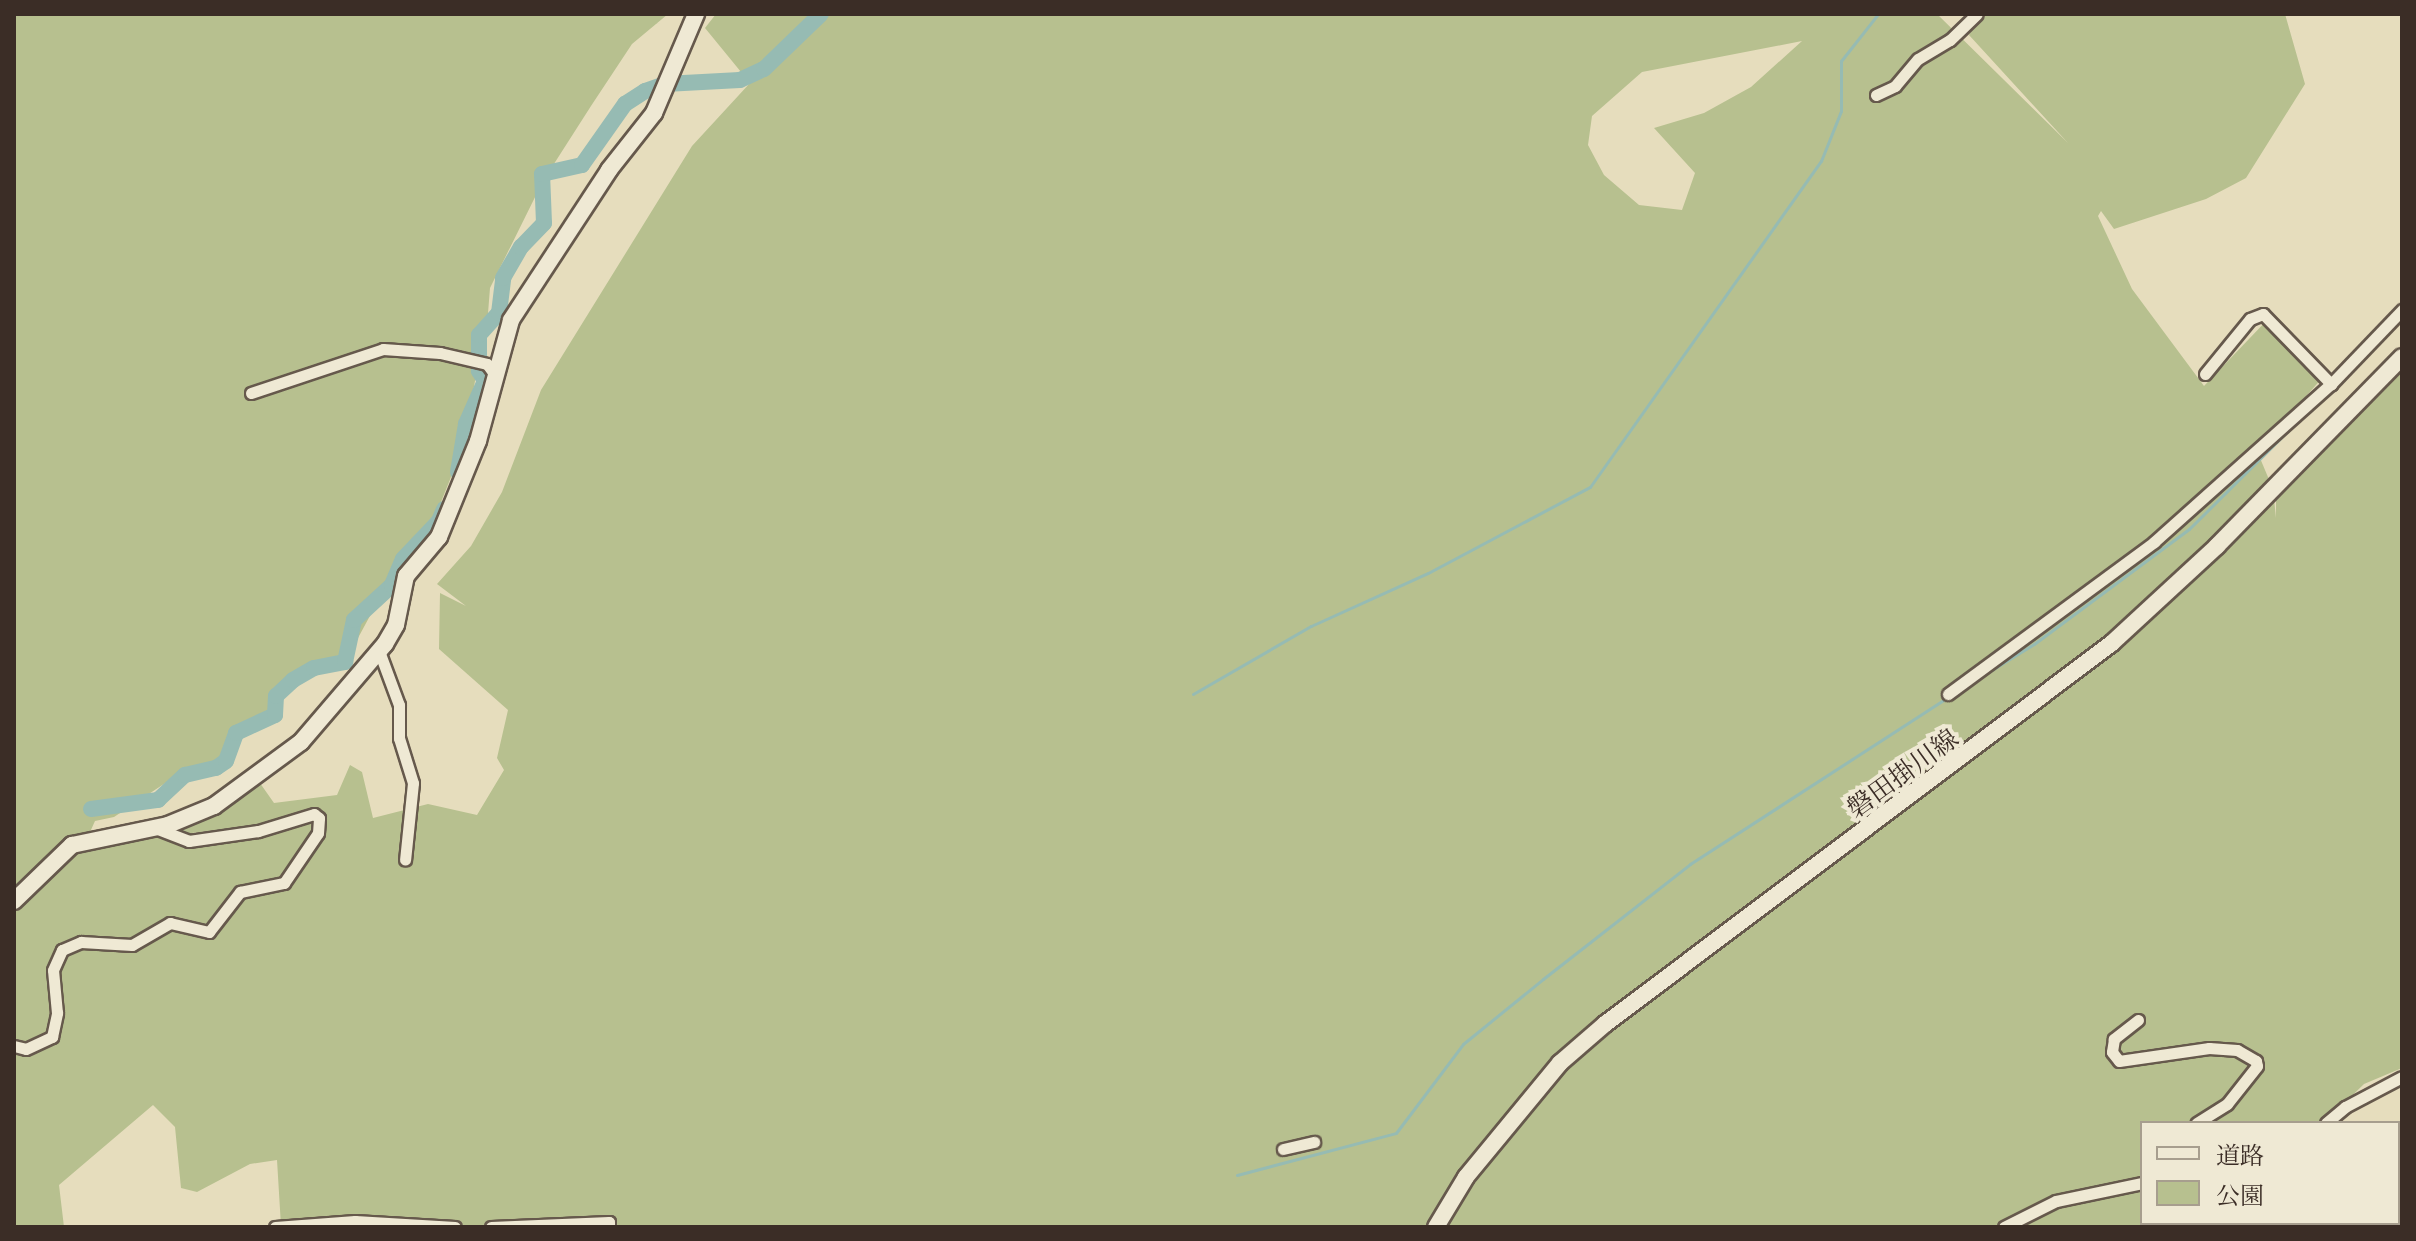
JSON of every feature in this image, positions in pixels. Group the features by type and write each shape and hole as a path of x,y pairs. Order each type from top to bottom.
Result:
{"main road":[{"path":"14,901 72,845 155,828 214,806 286,754 379,651 396,625 406,576 445,526 485,419 511,320 668,84 696,14"},
{"name":"磐田掛川線","path":"1436,1227 1466,1177 1560,1063 1605,1024 2112,643 2217,546 2402,357"}],"street":[{"path":"1876,95 1895,86 1918,59 1950,40 1977,14"},
{"path":"1948,694 2154,542 2331,384 2402,310"},
{"path":"2205,374 2250,319 2263,314 2331,384"},
{"path":"251,393 383,349 440,353 487,364 495,375"},
{"path":"379,651 399,705 399,738 413,783 405,860"},
{"path":"14,1046 26,1049 52,1037 57,1013 53,970 62,950 81,942 132,945 170,923 209,932 240,892 284,883 318,833 319,818 314,814 258,831 189,841 155,828"},
{"path":"2138,1020 2114,1039 2112,1052 2119,1061 2209,1048 2237,1050 2256,1061 2257,1066 2227,1104 2200,1121"},
{"path":"2328,1121 2345,1107 2402,1077"},
{"path":"1283,1149 1314,1142"},
{"path":"2004,1227 2056,1201 2140,1183"},
{"path":"275,1227 355,1221 455,1227"},
{"path":"491,1227 609,1222 609,1227"}],"green space":[{"path":"14,14 668,14 632,44 543,181 490,288 487,326 471,360 478,362 474,387 458,434 459,457 437,512 411,540 345,662 290,677 275,715 236,733 227,767 179,774 114,817 95,821 86,841 152,829 175,833 222,811 255,776 274,803 337,795 350,765 362,772 373,818 428,804 477,815 504,770 497,758 508,710 439,649 440,593 466,606 437,584 471,546 502,492 541,390 692,146 750,83 705,28 716,14 1937,14 2068,143 1969,35 1980,14 2285,14 2305,84 2246,178 2206,199 2114,229 2101,211 2098,216 2132,289 2204,386 2270,317 2324,376 2257,451 2273,489 2276,518 2276,486 2402,369 2402,1068 2364,1084 2326,1121 2140,1121 2140,1225 2238,1227 453,1227 355,1221 281,1226 277,1160 250,1164 197,1192 181,1188 175,1127 153,1105 59,1185 64,1227 14,1227","holes":["1802,41 1751,87 1704,113 1654,128 1695,173 1682,210 1639,205 1604,175 1588,145 1592,116 1642,72","283,823 204,840 183,834"]}],"waterway":[{"path":"458,472 466,424 485,381 479,371 479,335 499,313 503,278 521,247 544,223 542,174 582,165 625,104 645,91 665,84 740,80 764,69 821,14"},
{"path":"1193,694 1311,626 1428,573 1590,487 1821,161 1841,111 1841,61 1878,14"},
{"path":"2329,377 2379,326"},
{"path":"1974,681 2034,644 2189,529 2317,402"},
{"path":"91,809 158,800 185,775 216,768 226,761 236,733 275,715 276,696 293,680 314,668 345,662 354,620 392,585 403,559 439,521 444,509"},
{"path":"1237,1175 1396,1133 1463,1044 1543,979 1690,864 1947,698"}]}
